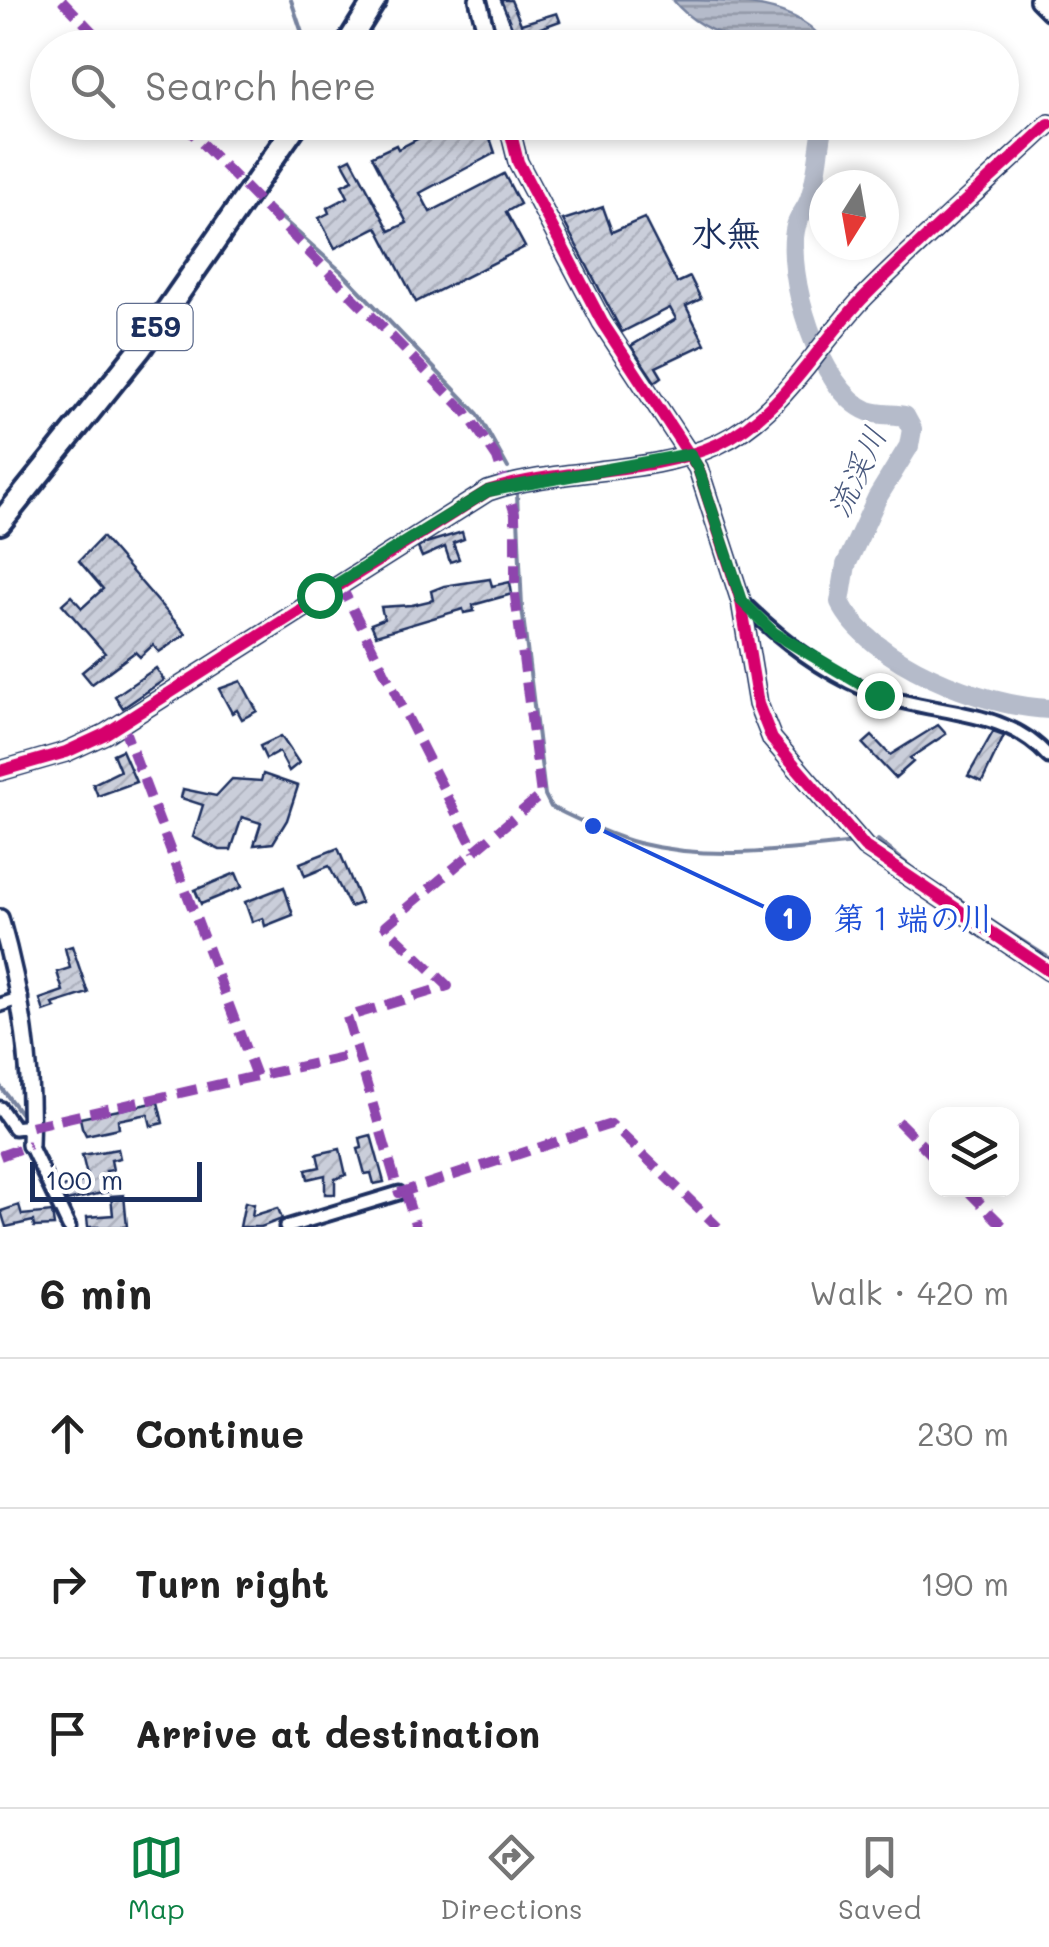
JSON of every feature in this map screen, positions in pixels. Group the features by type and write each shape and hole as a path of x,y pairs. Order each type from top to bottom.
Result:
{"highway":[{"path":"356,30 375,0"},
{"name":"E59","path":"0,523 140,349 285,140"}],"street":[{"path":"478,0 486,30"},
{"path":"1038,0 1049,10"},
{"path":"0,771 66,752 105,734 488,491 690,454 757,421 847,316 1049,124"},
{"path":"512,140 518,162 620,353 698,468 742,601 758,704 784,757 865,847 1049,971"},
{"path":"742,601 774,633 866,688 1016,729 1049,756"},
{"path":"0,918 21,998 30,1145 69,1227"},
{"path":"0,1005 21,998"},
{"path":"0,1108 14,1128 31,1126"},
{"path":"286,1227 399,1194"}],"water":[{"path":"673,0 760,6 781,11 814,30 713,30"}],"building":[{"path":"501,0 511,0 521,24 557,13 560,21 535,30 513,30"},
{"path":"415,140 491,140 495,153 420,193 430,212 504,174 520,204 506,212 525,247 416,302 377,227 335,248 319,218 329,213 327,208 348,197 342,185 353,180 343,162 351,158 390,231 407,223 372,156 396,145 398,149"},
{"path":"603,207 612,232 644,218 677,283 690,277 701,299 686,306 705,344 656,367 662,377 655,382 631,346 676,319 670,308 622,332 563,220"},
{"path":"462,532 464,539 453,543 459,559 450,562 445,547 422,557 418,548 426,543"},
{"path":"102,537 186,634 159,652 153,645 140,657 135,652 92,684 82,672 105,653 62,604 71,596 82,608 103,589 79,561"},
{"path":"490,579 492,586 510,582 512,594 473,605 474,611 464,613 463,609 376,635 371,624 384,619 381,607 433,600 431,591 444,586"},
{"path":"156,668 164,680 123,708 115,696"},
{"path":"241,681 257,711 242,719 237,710 232,713 219,689"},
{"path":"938,725 946,734 910,758 913,762 895,778 863,744 872,736 890,755"},
{"path":"993,732 1004,736 982,782 968,776"},
{"path":"281,736 299,763 289,771 279,752 266,759 260,746"},
{"path":"122,750 136,782 98,796 93,784 120,771 113,754"},
{"path":"263,774 298,786 287,820 273,843 254,845 261,823 242,817 231,850 220,850 193,837 203,805 181,798 183,789 216,796 232,779 261,781"},
{"path":"338,848 361,903 350,907 329,866 305,876 300,863"},
{"path":"236,873 242,887 201,904 195,890"},
{"path":"284,887 293,915 265,926 263,918 252,922 245,902"},
{"path":"72,946 88,993 53,1004 55,1008 44,1012 40,999 63,991 57,972 70,968 65,948"},
{"path":"158,1102 163,1123 151,1126 148,1114 118,1120 119,1128 86,1135 82,1127 80,1118"},
{"path":"371,1135 384,1182 374,1184 371,1173 365,1174 358,1149 362,1148 360,1138"},
{"path":"118,1149 120,1158 111,1160 113,1170 106,1171 111,1191 67,1201 62,1187 88,1180 82,1155"},
{"path":"340,1149 346,1175 335,1179 335,1194 325,1194 325,1175 308,1179 306,1170 320,1167 317,1154"},
{"path":"124,1195 127,1227 88,1227 87,1217 113,1215 111,1196"},
{"path":"245,1202 254,1204 252,1216 278,1208 282,1219 261,1227 240,1227"},
{"path":"19,1205 22,1215 52,1212 54,1226 34,1227 33,1221 6,1227 1,1211"}],"waterway":[{"path":"291,0 301,30"},
{"name":"流渓川","path":"821,140 813,189 796,226 794,247 795,272 809,329 834,380 850,399 868,411 905,416 912,429 909,446 877,498 846,565 840,602 876,644 931,677 993,700 1049,709"},
{"path":"268,206 343,273 478,414 508,468"},
{"path":"517,494 522,608 545,795 551,807 627,840 692,852 746,853 855,843"},
{"path":"878,840 923,877"},
{"path":"935,885 1049,958"},
{"path":"0,1086 20,1113"}],"marked path":[{"path":"62,0 91,30"},
{"path":"199,140 465,411 497,458 515,514 515,596 541,795 385,926 448,986 347,1017 399,1193 611,1124 718,1227"},
{"path":"339,582 475,851"},
{"path":"122,723 256,1076"},
{"path":"31,1126 356,1054"},
{"path":"898,1121 929,1152"},
{"path":"0,1156 30,1145"},
{"path":"405,1191 416,1227"},
{"path":"974,1197 1004,1227"}],"cycle path":[{"path":"0,771 66,752 105,734 488,491 545,478 662,462 718,444 741,431 781,396 866,295 1049,124"},
{"path":"512,140 518,162 602,322 698,468 741,601 758,704 772,739 865,847 1049,971"}],"place":[{"name":"第１端の川","path":"593,826"}],"district":[{"name":"水無","path":"726,234"}],"route":[{"path":"319,595 488,491 541,478 674,460 690,454 742,601 774,633 825,667 879,695"}]}
